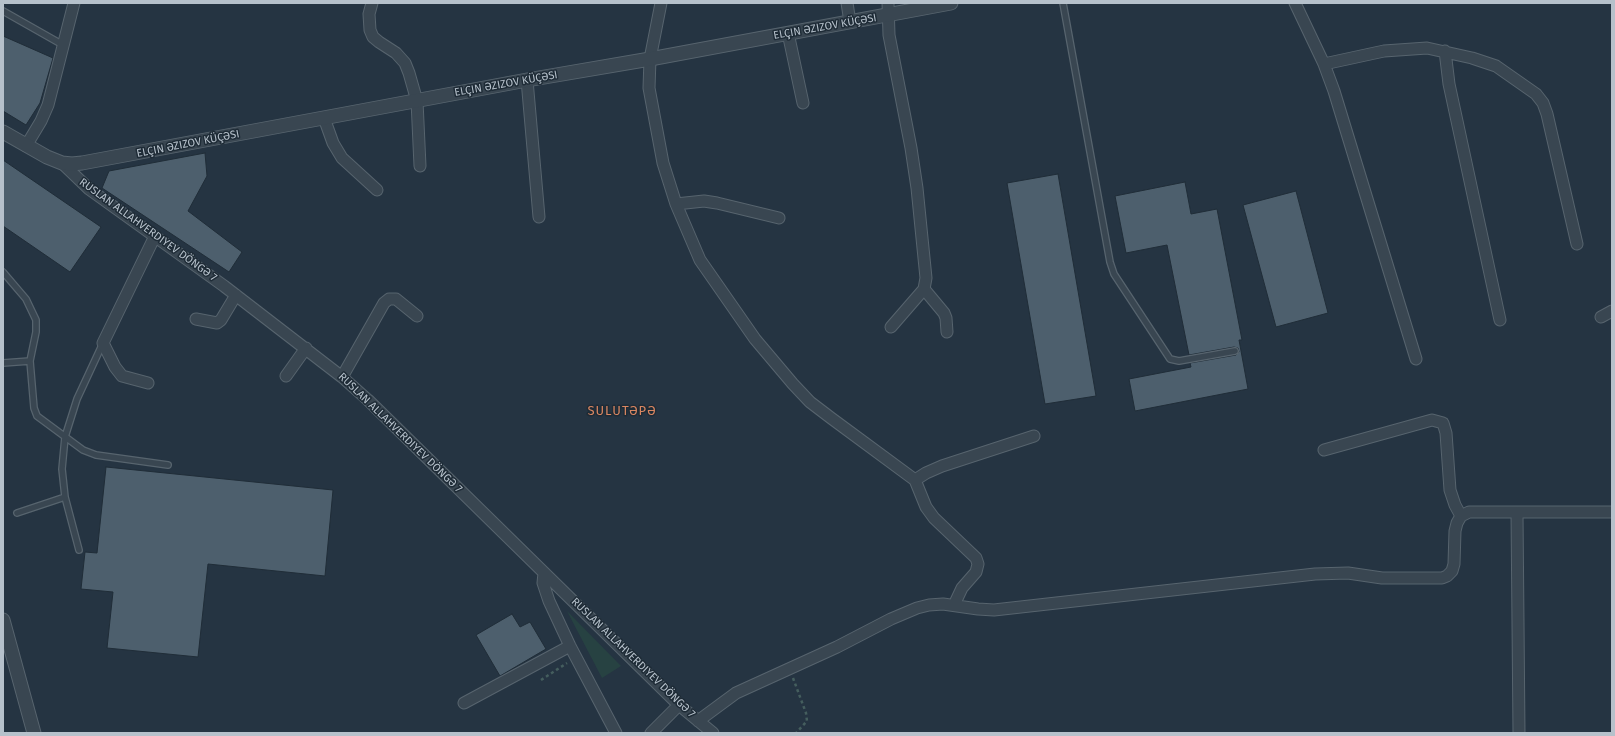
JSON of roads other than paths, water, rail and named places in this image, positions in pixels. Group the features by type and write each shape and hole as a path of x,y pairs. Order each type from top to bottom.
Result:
{"street":[{"path":"26,146 41,121 48,105 74,3"},
{"path":"372,3 369,14 370,30 373,37 396,54 405,63 417,101 420,166"},
{"path":"661,3 650,59 649,88 663,163 676,204 700,260 755,339 793,384 810,402 915,480 926,507 934,518 976,558 978,564 976,572 962,588 954,605"},
{"path":"847,3 850,22"},
{"name":"ELÇIN ƏZIZOV KÜÇƏSI","path":"62,163 82,163 527,80 850,22 888,9 951,3"},
{"path":"1295,3 1324,64 1334,91 1416,359"},
{"path":"888,9 889,35 917,188 926,278 924,289 891,327"},
{"path":"788,33 803,103"},
{"path":"1324,64 1384,50 1428,48 1472,58 1496,66 1536,94 1543,103 1547,114 1577,244"},
{"path":"1445,51 1449,84 1500,320"},
{"path":"527,80 539,217"},
{"path":"324,118 333,143 342,158 377,190"},
{"path":"3,132 26,146 62,163"},
{"name":"RUSLAN ALLAHVERDIYEV DÖNGƏ 7","path":"62,163 89,189 236,296 342,376 679,705 713,733"},
{"path":"676,204 704,201 779,218"},
{"path":"148,383 122,376 115,367 103,343 154,236"},
{"path":"924,289 944,313 947,332"},
{"path":"196,319 217,323 221,320 236,296"},
{"path":"342,376 384,303 389,299 396,299 416,316"},
{"path":"1601,317 1612,311"},
{"path":"286,376 306,348"},
{"path":"1324,450 1432,420 1443,423 1446,433 1450,490 1455,505 1461,516"},
{"path":"915,480 942,466 1034,436"},
{"path":"698,721 736,693 917,608 929,605 943,604 994,610 1315,574 1348,573 1382,578 1442,578 1447,576 1452,571 1454,564 1455,531 1457,523 1461,516 1469,512 1612,512"},
{"path":"1518,513 1520,733"},
{"path":"544,573 543,583 545,592 576,658 616,733"},
{"path":"3,620 32,733"},
{"path":"464,703 570,646"},
{"path":"651,733 679,705"}],"lane":[{"path":"1063,3 1110,262 1114,274 1170,359 1179,361 1235,350"},
{"path":"3,11 63,46"},
{"path":"3,272 26,299 32,308 36,320 36,332 30,361 34,408 37,416 83,450 96,455 168,465"},
{"path":"79,550 65,497 62,469 65,437 77,399 103,343"},
{"path":"3,363 30,361"},
{"path":"17,513 65,497"}],"district":[{"name":"SULUTƏPƏ","path":"622,411"}]}
